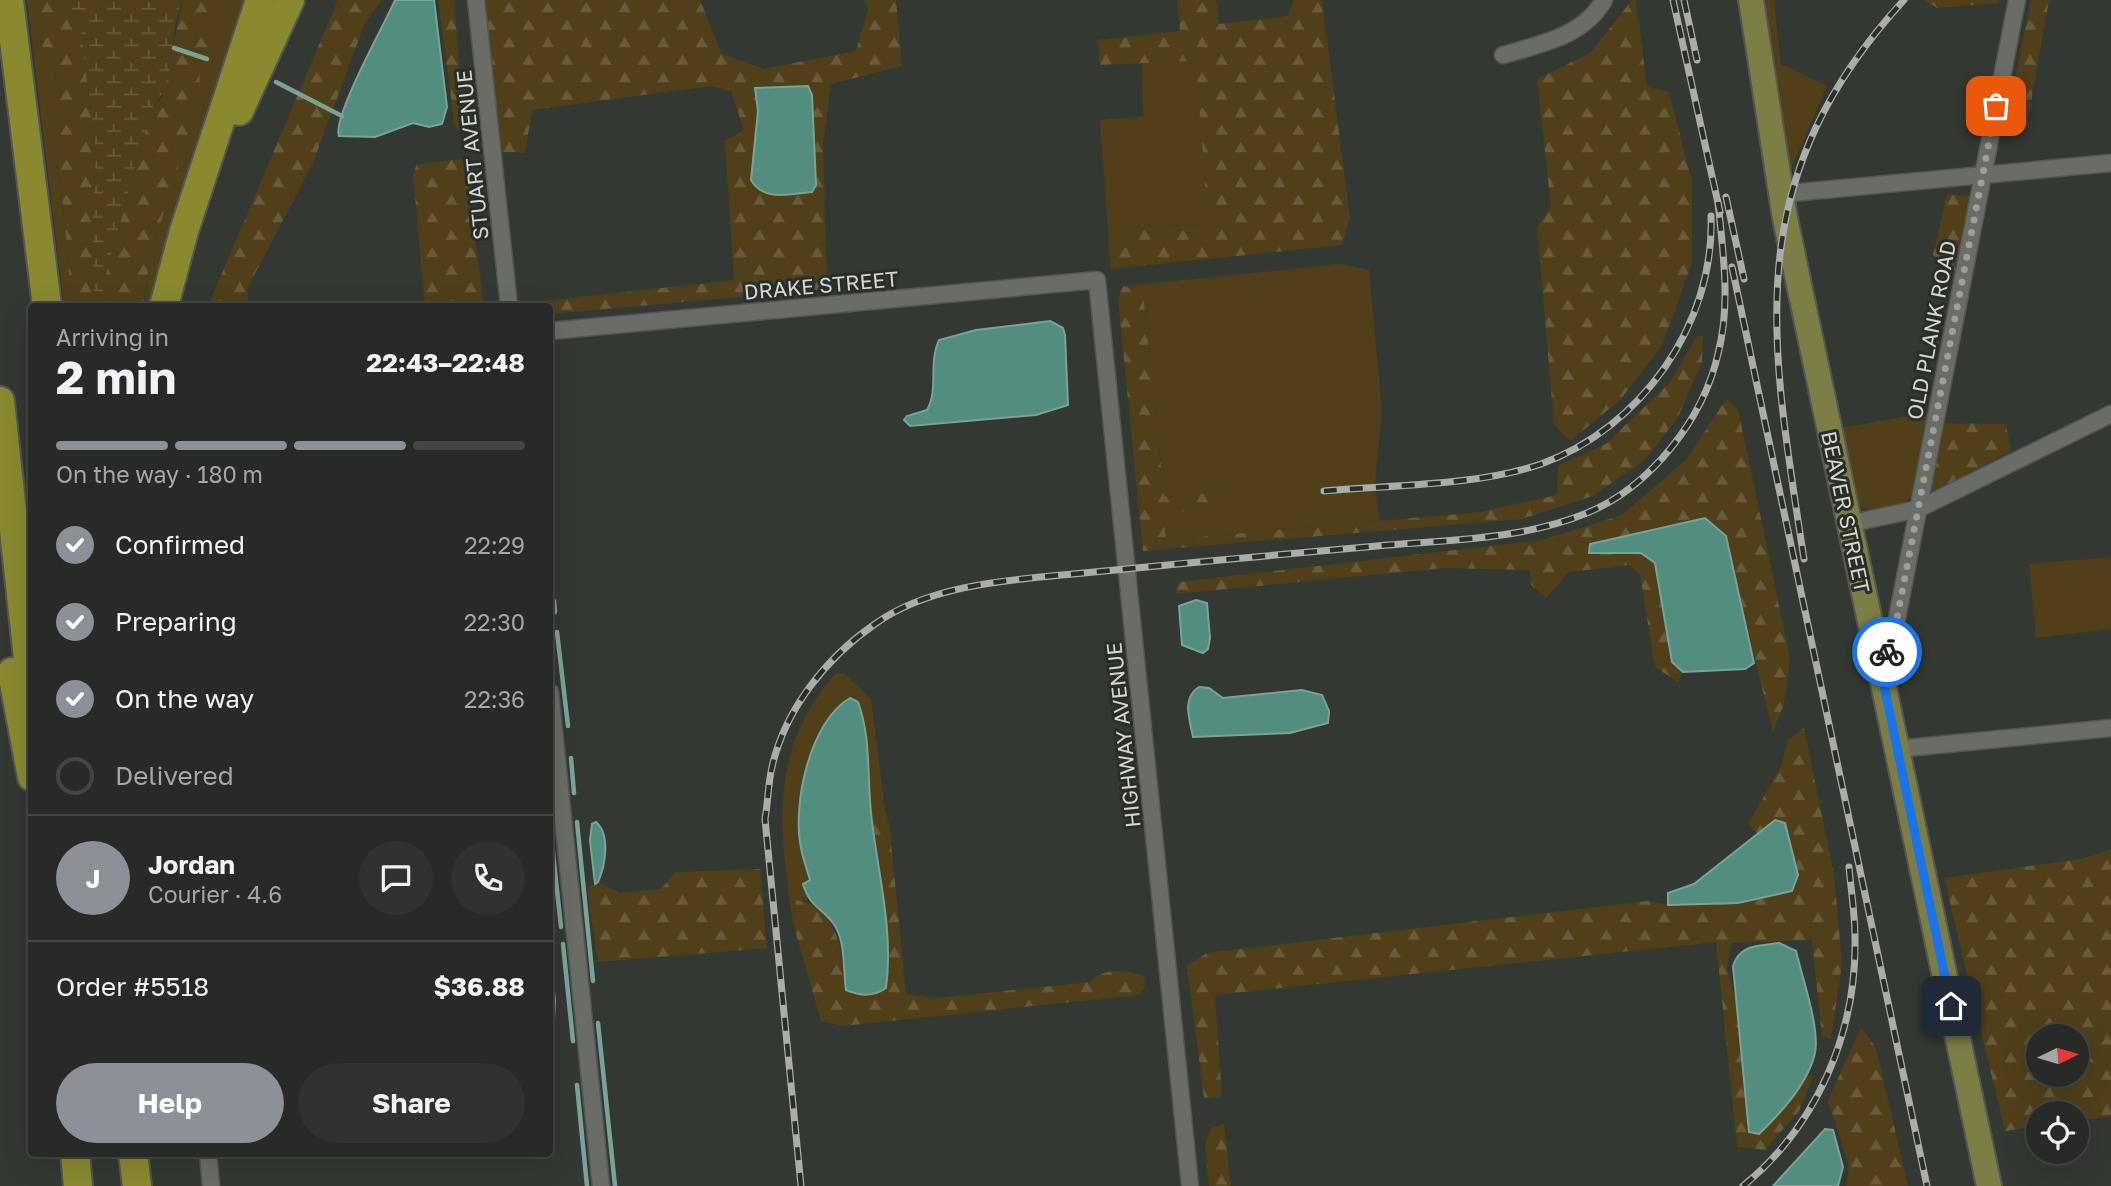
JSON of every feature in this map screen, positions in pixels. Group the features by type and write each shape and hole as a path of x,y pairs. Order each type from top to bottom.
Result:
{"highway":[{"path":"9,0 47,303"},
{"path":"164,303 184,231 260,0"},
{"path":"184,231 290,0"},
{"path":"0,401 28,658"},
{"path":"0,572 15,699 28,759"},
{"path":"75,1157 78,1186"},
{"path":"133,1157 137,1186"}],"main road":[{"name":"BEAVER STREET","path":"1751,0 1780,194 1989,1186"}],"street":[{"name":"STUART AVENUE","path":"476,0 509,303"},
{"path":"1503,55 1556,40 1590,21 1604,0"},
{"name":"OLD PLANK ROAD","path":"1880,666 1893,639 2017,0"},
{"path":"1780,194 2111,163"},
{"name":"DRAKE STREET","path":"553,331 1097,280"},
{"name":"HIGHWAY AVENUE","path":"1097,280 1190,1186"},
{"path":"1849,524 1918,509 2111,414"},
{"path":"553,721 601,1186"},
{"path":"1897,749 2111,728"},
{"path":"208,1157 211,1186"}],"green space":[{"path":"27,0 37,0 43,23 40,44 54,57 59,122 57,167 72,303 64,303"},
{"path":"37,0 66,0 77,16 81,31 96,153 92,226 94,303 72,303 57,147 52,131 59,122 54,57 40,44 43,24"},
{"path":"66,0 183,0 175,27 170,69 161,96 152,108 106,273 106,303 94,303 92,226 96,153 77,16"},
{"path":"183,0 223,0 211,37 215,46 203,63 200,98 150,257 143,303 106,303 106,273 152,108 162,97"},
{"path":"223,0 248,0 153,303 144,303 150,257 200,98 198,75"},
{"path":"338,0 382,0 365,23 313,163 247,289 249,303 209,303"},
{"path":"438,0 454,0 465,133 455,128"},
{"path":"485,0 700,0 722,54 764,69 856,51 868,9 863,0 896,0 902,66 831,84 823,144 827,289 553,314 553,303 534,302 734,280 725,141 744,130 731,91 711,86 532,110 525,153 500,152","holes":["758,111 813,128 816,185 751,180"]},
{"path":"1177,0 1216,0 1219,24 1287,16 1294,0 1322,0 1350,218 1342,245 1111,269 1109,245 1150,225 1208,226 1196,61 1100,65 1097,40 1180,31"},
{"path":"1632,0 1636,0 1647,86 1669,92 1692,182 1692,263 1662,346 1620,400 1570,441 1554,424 1537,227 1551,207 1537,79 1590,53"},
{"path":"1762,0 1774,0 1781,64 1827,86 1791,169 1785,166"},
{"path":"1924,0 2000,0 1999,3 1937,8"},
{"path":"2031,0 2049,0 2026,130 2004,135"},
{"path":"1197,61 1208,226 1150,225 1109,245 1100,120 1143,116 1142,63"},
{"path":"465,159 484,303 425,303 413,174 417,164"},
{"path":"1947,194 1970,196 1956,272 1933,255"},
{"path":"1341,264 1369,270 1382,411 1375,483 1379,521 1166,540 1163,515 1234,501 1232,491 1164,497 1143,291 1123,286"},
{"path":"1123,286 1143,291 1164,496 1233,491 1234,502 1164,515 1166,540 1480,512 1557,495 1558,466 1607,443 1670,382 1697,336 1703,336 1702,362 1678,417 1646,459 1593,496 1522,519 1143,551 1118,299"},
{"path":"1726,399 1738,409 1790,658 1784,704 1773,733 1726,537 1705,518 1590,544 1589,553 1641,553 1655,563 1672,662 1683,672 1678,682 1655,667 1640,575 1629,565 1569,572 1546,598 1531,585 1530,570 1445,568 1175,594 1179,582 1542,540 1622,515 1687,459"},
{"path":"1931,412 1914,494 1887,509 1871,509 1857,503 1840,428"},
{"path":"1938,423 2006,424 2011,451 1935,491 1926,488"},
{"path":"2111,557 2111,629 2036,638 2029,564"},
{"path":"844,673 871,699 885,810 889,822 871,814 863,715 815,741 803,794 801,827 810,880 803,884 808,901 796,900 793,923 782,823 789,761 798,732 813,703 835,674"},
{"path":"1804,728 1834,875 1842,963 1831,1039 1822,1036 1812,940 1731,943 1727,969 1736,1000 1749,1131 1780,1113 1806,1074 1813,1077 1799,1111 1765,1150 1737,1147 1716,942 1215,995 1222,1097 1204,1098 1187,966 1207,953 1647,901 1668,905 1738,903 1774,820 1758,834 1748,824 1782,765 1787,741"},
{"path":"871,814 889,822 906,994 938,998 1090,982 1102,974 1115,971 1144,976 1145,988 1138,995 843,1026 821,1021 793,923 796,900 818,908 832,925 840,947 843,971 889,970 881,873"},
{"path":"2111,849 2111,1116 2089,1119 2089,1101 2026,1101 2026,1128 2005,1131 1944,878 2081,859"},
{"path":"760,869 767,948 598,962 587,889 598,882 620,893 661,889 676,872"},
{"path":"1861,1027 1876,1048 1908,1186 1846,1186 1849,1166 1828,1101"},
{"path":"1224,1124 1231,1186 1209,1186 1205,1145 1211,1128"}],"water":[{"path":"395,0 434,0 447,107 442,124 429,127 413,123 375,137 339,136 343,110"},
{"path":"808,86 812,95 816,185 812,192 770,194 756,187 751,180 758,111 755,88"},
{"path":"1050,321 1063,328 1065,335 1068,405 1036,415 910,426 904,420 907,416 927,410 931,402 934,358 939,340 976,330"},
{"path":"1705,518 1726,536 1754,663 1745,669 1683,672 1672,662 1655,563 1641,553 1589,553 1590,544"},
{"path":"1196,600 1207,603 1210,638 1208,649 1203,653 1182,645 1179,606"},
{"path":"1199,687 1209,688 1223,698 1302,690 1322,695 1329,711 1328,723 1290,733 1193,737 1188,703 1193,692"},
{"path":"850,698 858,702 865,729 871,813 888,944 886,988 867,995 846,990 842,946 837,930 812,902 803,884 810,880 799,830 802,787 815,744 836,709"},
{"path":"1775,820 1785,823 1798,875 1792,891 1738,903 1668,905 1668,893 1694,884"},
{"path":"596,822 604,835 605,851 601,875 595,884 590,840 592,824"},
{"path":"1779,943 1796,951 1813,1017 1815,1053 1800,1087 1759,1134 1749,1132 1733,966 1740,954 1751,947"},
{"path":"553,982 555,1000 553,1038"},
{"path":"1825,1129 1833,1130 1843,1167 1838,1186 1773,1186"}],"waterway":[{"path":"174,48 207,59"},
{"path":"276,82 342,116"},
{"path":"554,601 555,612"},
{"path":"557,632 568,726"},
{"path":"571,758 574,793"},
{"path":"577,822 593,981"},
{"path":"553,853 561,927"},
{"path":"563,944 573,1041"},
{"path":"598,1023 615,1186"},
{"path":"577,1085 587,1186"}],"railway":[{"path":"1673,0 1720,212"},
{"path":"1684,0 1697,60"},
{"path":"1804,559 1782,404 1777,333 1779,264 1790,198 1814,133 1851,67 1904,0"},
{"path":"1726,197 1744,279"},
{"path":"801,1186 765,819 771,773 778,746 798,705 825,668 857,637 896,611 944,593 970,587 1048,576 1510,534 1562,522 1610,501 1652,469 1670,448 1687,426 1711,379 1722,335 1725,297 1718,202"},
{"path":"1324,491 1434,484 1490,477 1541,464 1577,447 1610,425 1640,398 1665,367 1685,332 1700,295 1709,256 1711,216"},
{"path":"1732,267 1927,1186"},
{"path":"1743,1186 1769,1162 1792,1135 1828,1075 1840,1042 1854,973 1855,928 1849,867"}],"way so far":[{"path":"1887,652 1893,639 1996,106"}],"route":[{"path":"1887,652 1880,666 1951,1006"}]}
